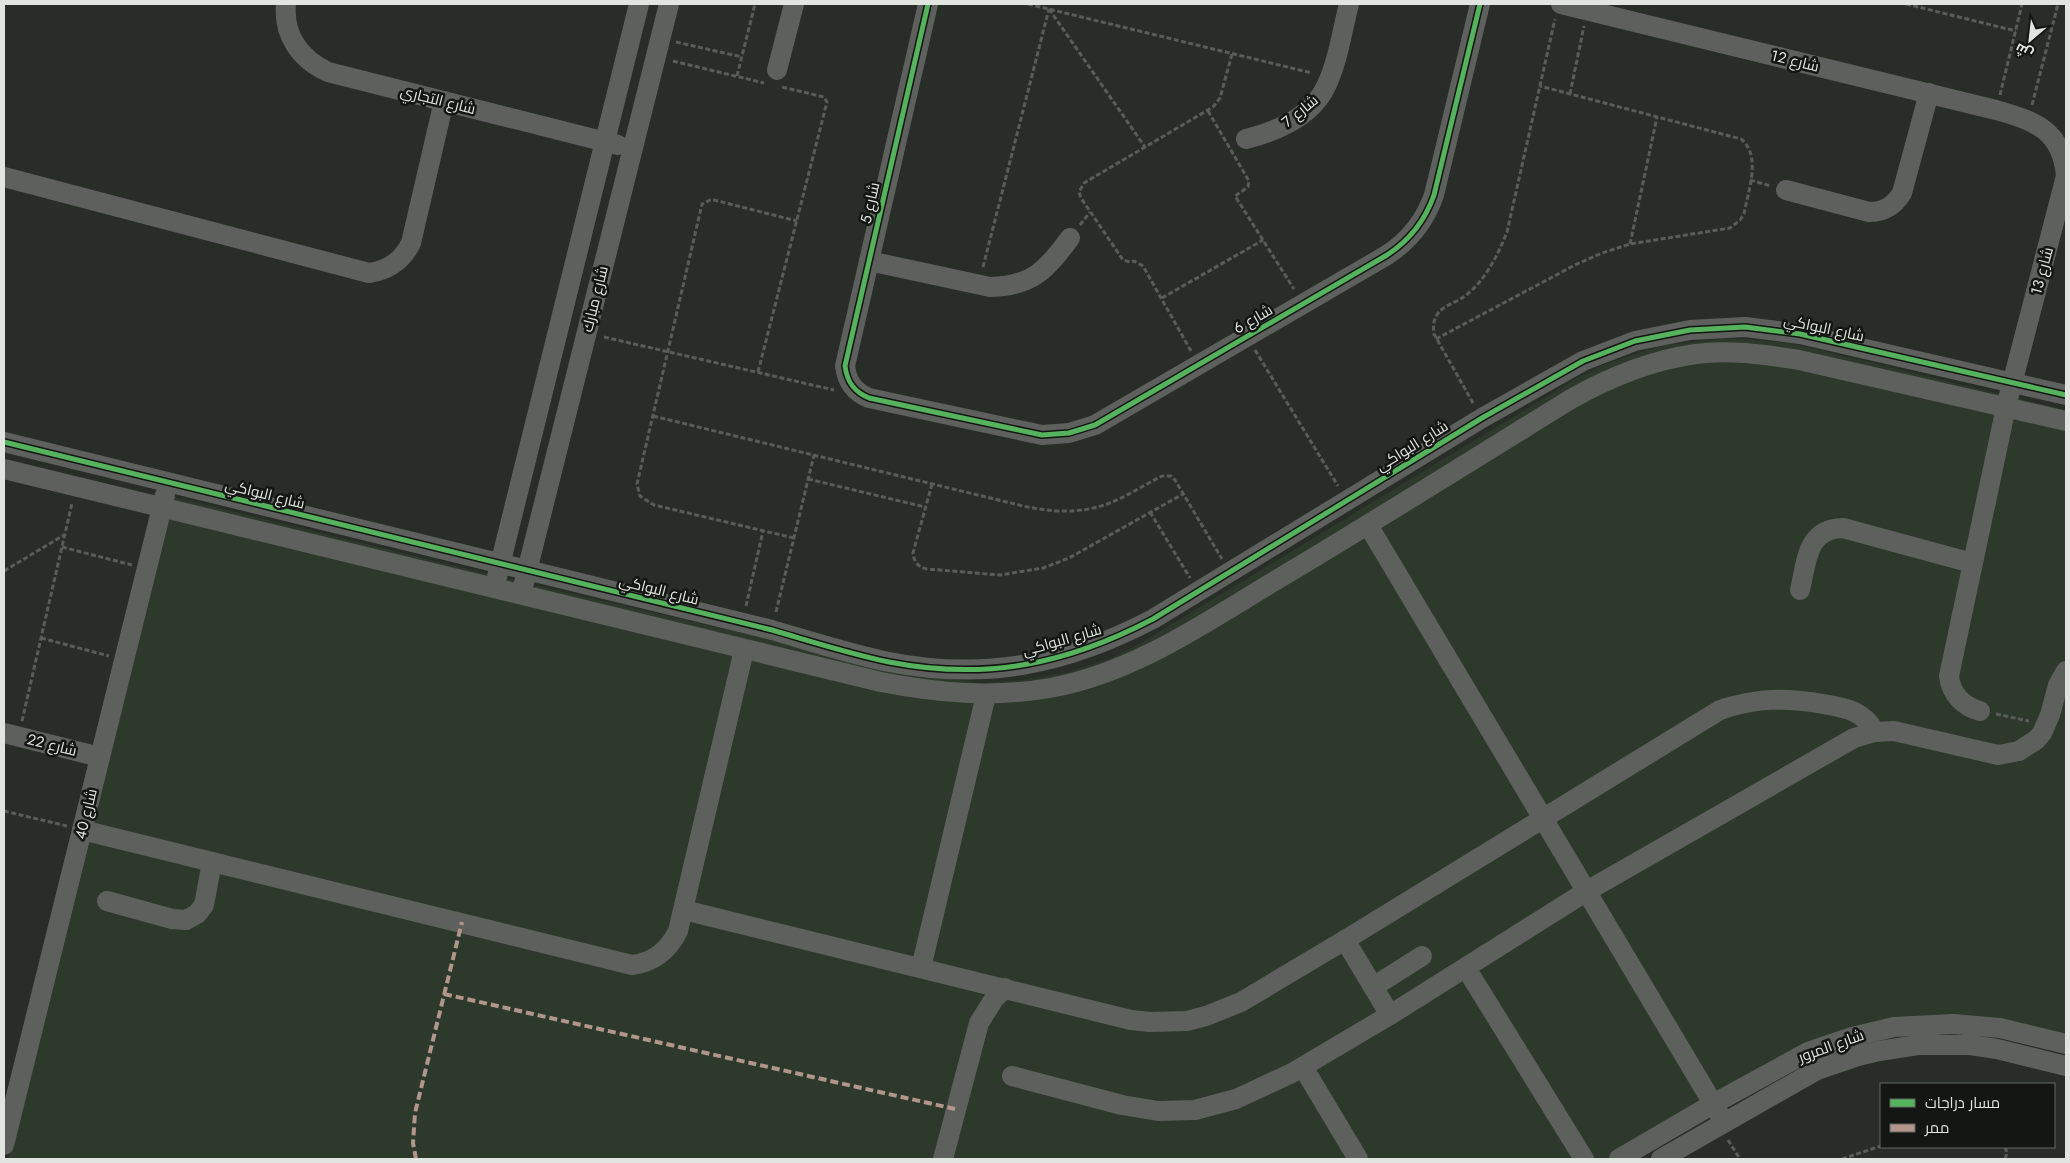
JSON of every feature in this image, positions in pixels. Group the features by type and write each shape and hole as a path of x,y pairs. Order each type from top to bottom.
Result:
{"street":[{"name":"شارع التجاري","path":"286,4 286,17 292,40 298,51 317,67 328,72 632,149"},
{"name":"شارع مبارك","path":"494,589 639,4"},
{"name":"شارع مبارك","path":"521,595 669,4"},
{"path":"777,70 794,4"},
{"name":"شارع 5","path":"869,398 862,395 850,384 845,366 928,4"},
{"name":"شارع 7","path":"1246,139 1264,135 1296,119 1322,94 1330,77 1349,4"},
{"name":"شارع 6","path":"869,398 1042,435 1069,433 1095,426 1398,248 1418,228 1434,195 1480,4"},
{"name":"شارع 12","path":"1558,8 1588,10 2029,119"},
{"path":"1786,190 1869,212 1877,212 1892,206 1902,194 1929,94"},
{"path":"4,177 369,273 378,272 401,259 411,243 444,101"},
{"name":"شارع 13","path":"1980,711 1958,698 1950,684 1949,676 2012,382 2059,233 2066,176 2065,164 2061,153 2048,133 2029,119"},
{"path":"869,261 979,285 990,287 1006,286 1032,278 1051,264 1070,238"},
{"name":"شارع البواكي","path":"4,442 772,630 888,662 966,670 1005,668 1044,661 1082,651 1119,637 1198,592 1482,418 1559,374 1609,350 1662,334 1717,327 1745,327 1800,334 2066,396"},
{"path":"4,469 744,650 923,690 986,695 1050,688 1091,678 1132,663 1170,644 1368,525 1571,399 1601,383 1632,370 1697,353 1757,354 1790,359 2066,421"},
{"name":"شارع 40","path":"4,1145 168,483"},
{"path":"1368,525 1544,817 1724,1122"},
{"path":"1800,590 1810,548 1814,540 1820,534 1835,528 1851,530 1972,563"},
{"path":"82,830 462,922 632,966 650,961 666,950 678,931 744,650"},
{"path":"1012,1076 1140,1109 1176,1112 1216,1106 1236,1099 1303,1067 1466,968 1587,891 1842,744 1874,732 1894,731 1998,755 2019,751 2028,746 2042,733 2047,724 2058,684 2066,670"},
{"path":"921,968 986,695"},
{"path":"684,910 1131,1020 1150,1022 1188,1020 1206,1016 1241,1002 1705,718 1735,705 1751,701 1784,698 1843,707 1859,713 1865,718 1874,732"},
{"name":"شارع 22","path":"11,734 100,757"},
{"path":"107,901 186,920 197,914 204,905 212,862"},
{"path":"1345,940 1390,1015"},
{"path":"1373,986 1422,956"},
{"path":"1466,968 1584,1159"},
{"path":"943,1159 979,1023 994,998 1005,988"},
{"name":"شارع المرور","path":"1619,1159 1713,1104 1808,1052 1852,1036 1894,1027 1936,1024 1971,1025 2000,1028 2066,1044"},
{"name":"شارع المرور","path":"1661,1159 1817,1070 1858,1056 1898,1047 1937,1044 1970,1045 1997,1049 2066,1066"},
{"path":"1303,1067 1358,1159"}],"path":[{"path":"737,76 755,4"},
{"path":"1028,4 1330,77"},
{"path":"1906,4 2016,31"},
{"path":"1996,110 2022,4"},
{"path":"2029,119 2058,4"},
{"path":"1482,418 1436,339 1434,322 1440,310 1465,296 1475,286 1492,264 1500,249 1511,215 1558,8"},
{"path":"1049,9 1145,147"},
{"path":"979,285 1049,9"},
{"path":"1570,94 1588,10"},
{"path":"658,47 742,57"},
{"path":"658,47 737,76 824,97 827,100 758,372"},
{"path":"1199,365 1144,266 1134,261 1123,260 1081,198 1079,192 1084,183 1208,111 1220,98 1232,54"},
{"path":"1436,339 1575,265 1602,253 1630,244 1730,228 1744,214 1754,160 1750,148 1741,139 1540,86"},
{"path":"1208,111 1249,181 1248,187 1235,196 1304,304"},
{"path":"1630,244 1657,117"},
{"path":"794,538 654,505 644,500 637,484 702,204 714,200 797,221"},
{"path":"1162,298 1263,240"},
{"path":"586,333 841,391"},
{"path":"1246,337 1347,501"},
{"path":"652,416 932,484 1050,510 1078,510 1107,504 1162,476 1171,476 1230,572"},
{"path":"772,630 814,455"},
{"path":"808,480 925,507"},
{"path":"932,484 913,553 917,564 927,568 1000,575 1029,572 1056,564 1183,494"},
{"path":"11,734 41,638 76,487"},
{"path":"1150,512 1198,592"},
{"path":"742,623 763,531"},
{"path":"4,571 64,535"},
{"path":"62,547 147,569"},
{"path":"41,638 124,660"},
{"path":"1980,711 2047,724"},
{"path":"4,812 82,830"},
{"path":"1842,1159 1880,1146"}],"shaded area":[{"path":"1720,339 1790,343 2066,410 2066,1051 1980,1033 1930,1033 1881,1039 1814,1058 1637,1159 8,1159 174,497 513,580 896,669 980,683 1024,680 1069,672 1113,657 1134,647 1577,378 1608,363 1666,345"}],"marked path":[{"path":"416,1159 413,1143 415,1113 462,922"},
{"path":"444,994 955,1109"}],"cycle path":[{"path":"928,4 845,366 846,372 852,386 859,393 869,398 1042,435 1069,433 1095,425 1387,255 1403,243 1416,229 1434,195 1480,4"},
{"path":"4,442 772,630 874,659 959,670 992,669 1025,664 1057,657 1121,635 1153,619 1482,418 1583,361 1635,341 1690,330 1745,327 1800,334 2066,395"}]}
